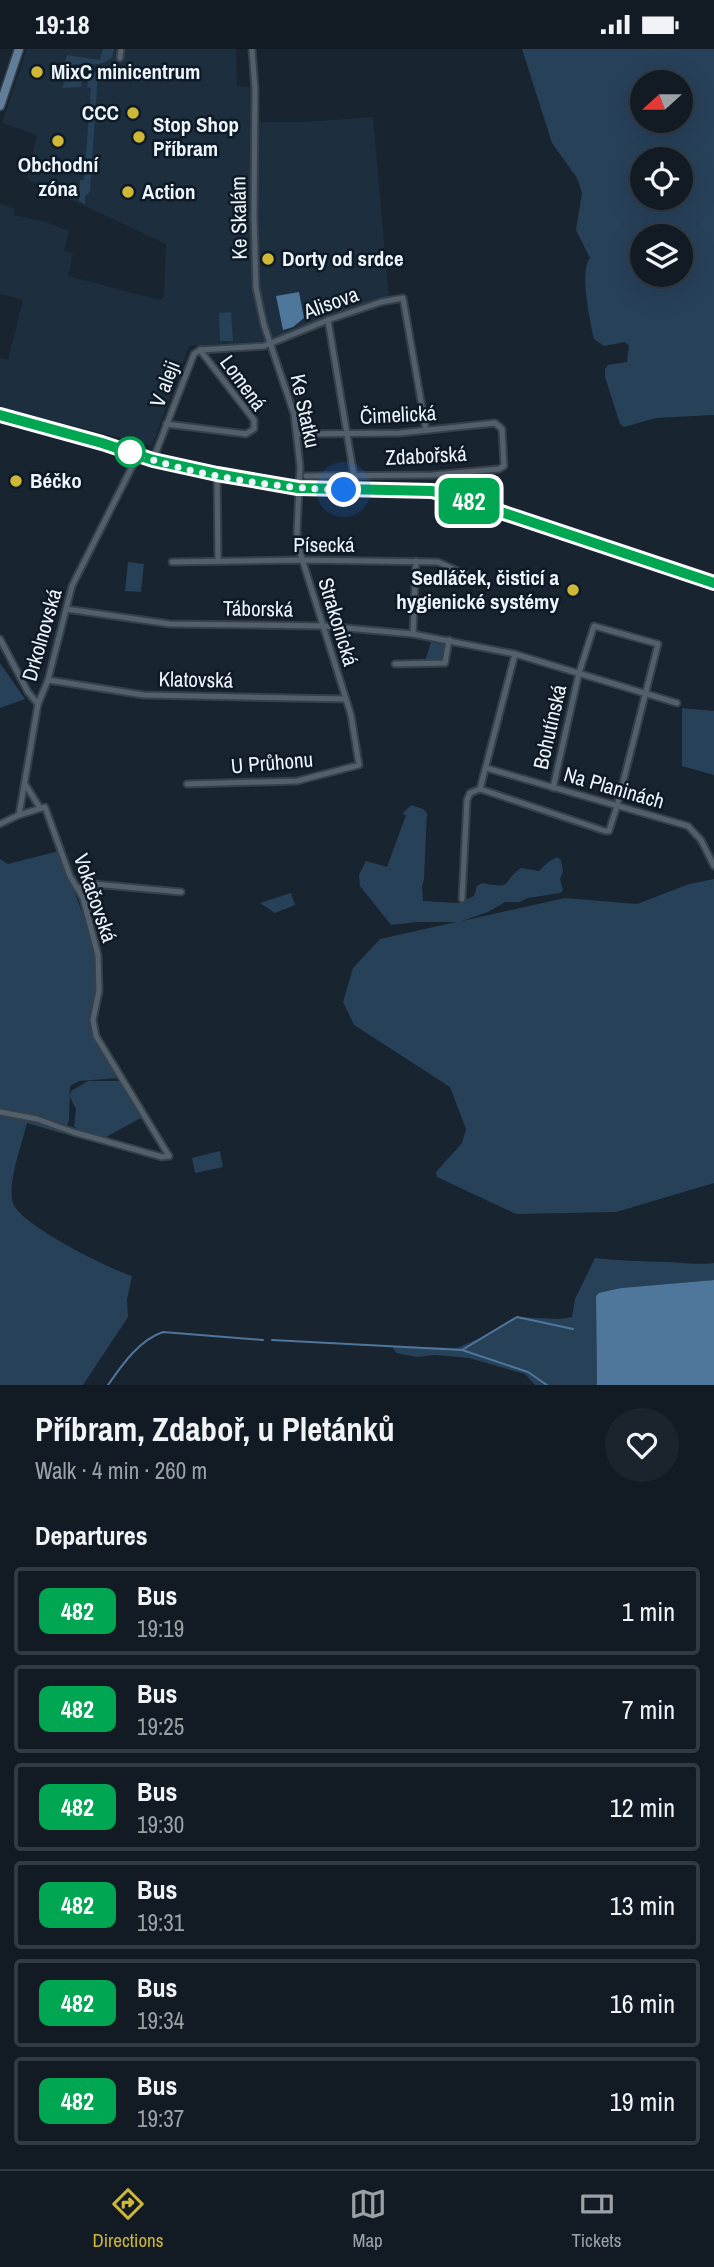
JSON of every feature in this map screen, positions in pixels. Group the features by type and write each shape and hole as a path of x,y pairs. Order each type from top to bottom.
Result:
{"street":[{"path":"0,106 4,80 19,49"},
{"path":"120,58 121,49"},
{"name":"Ke Skalám","path":"252,49 256,89 256,283 260,309 271,343"},
{"name":"Alisova","path":"271,343 328,320 381,302 403,298 426,430"},
{"path":"328,320 354,476"},
{"name":"V aleji","path":"153,460 191,358 200,351 271,343"},
{"name":"Ke Statku","path":"271,343 290,401 297,434 300,466 298,488"},
{"name":"Lomená","path":"166,424 246,434 254,429 254,420 200,351"},
{"name":"Zdabořská","path":"0,415 153,460 217,474 298,488 432,491 714,583"},
{"name":"Čimelická","path":"297,434 400,433 495,423 500,425"},
{"name":"Zdabořská","path":"306,475 432,475 499,469 504,465 500,425"},
{"name":"Drkolnovská","path":"19,815 38,704 48,680 72,586 138,455"},
{"path":"217,474 218,561"},
{"name":"Strakonická","path":"298,488 297,532 302,560 355,730 359,765"},
{"path":"413,634 416,561"},
{"name":"Písecká","path":"172,562 438,562 471,576"},
{"name":"Táborská","path":"66,609 170,624 324,626 413,634 515,654 677,703"},
{"path":"462,899 467,800 470,793 480,789 605,831 612,827 658,644 594,626 579,673"},
{"path":"395,664 445,663 449,640"},
{"path":"1,642 28,692 38,704"},
{"path":"480,789 515,654"},
{"name":"Bohutínská","path":"553,788 579,673"},
{"name":"Klatovská","path":"48,680 144,695 345,699"},
{"name":"U Průhonu","path":"187,784 297,781 359,765"},
{"name":"Na Planinách","path":"485,768 688,826 701,839 714,866"},
{"name":"Vokačovská","path":"0,1112 37,1119 162,1157 169,1156 101,1046 94,1027 99,991 98,955 79,889 70,876 43,808 25,784"},
{"path":"0,824 43,808"},
{"path":"79,889 94,884 181,892"}],"shaded area":[{"path":"27,49 236,49 237,86 253,87 252,122 303,122 373,117 389,299 266,341 189,346 152,446 0,407 0,358 8,360 23,300 0,294 0,203 15,209 14,215 46,222 69,231 64,251 73,254 68,276 160,300 164,297 166,244 27,179 37,135 2,123"},
{"path":"103,49 114,49 112,58 98,64 68,66 62,70 67,55 100,60"},
{"path":"522,49 714,49 714,415 656,418 624,427 620,424 605,377 605,369 608,365 627,362 629,346 625,342 604,346 594,339 585,285 590,258 576,230 582,193 577,178 552,143"},
{"path":"76,72 82,76 81,87 62,88 67,76"},
{"path":"98,72 90,192 85,196 85,204 79,201 80,180 84,180 91,88 87,87 89,73"},
{"path":"299,292 304,318 293,327 283,330 276,296"},
{"path":"231,312 233,341 220,341 219,313"},
{"path":"128,562 144,564 141,592 125,591"},
{"path":"431,642 443,644 445,647 443,660 425,661"},
{"path":"0,663 25,699 0,708"},
{"path":"682,708 714,711 714,775 682,766"},
{"path":"411,805 427,813 423,901 459,903 474,896 477,886 482,883 503,885 521,868 539,871 557,857 561,860 563,871 560,879 563,890 560,893 519,902 505,902 488,912 462,921 565,898 637,904 689,884 714,879 714,1183 616,1212 516,1214 437,1177 436,1172 462,1143 466,1129 450,1087 354,1025 343,1002 353,968 380,939 456,922 391,925 360,886 359,875 366,861 387,867 406,815 402,814"},
{"path":"59,851 91,936 97,975 93,1034 119,1078 79,1081 70,1086 69,1120 64,1134 27,1123 13,1174 13,1203 31,1223 47,1234 132,1276 127,1300 128,1317 83,1385 0,1385 0,859 8,864"},
{"path":"291,893 295,905 275,913 260,903"},
{"path":"88,1081 121,1081 143,1117 104,1138 80,1132 74,1126 76,1109 70,1097 71,1091"},
{"path":"220,1151 223,1167 195,1173 192,1158"},
{"path":"595,1258 714,1263 714,1280 621,1288 596,1296 597,1385 535,1385 525,1374 469,1358 435,1355 417,1357 396,1353 392,1346 457,1348 515,1317 572,1317 575,1299"},
{"path":"714,1280 714,1385 597,1385 596,1296 599,1293 621,1288"}],"waterway":[{"path":"272,1340 462,1350 517,1317 573,1329"},
{"path":"108,1385 139,1347 163,1332 263,1340"},
{"path":"462,1350 528,1372 547,1385"}],"bus line":[{"name":"482","path":"0,415 66,432 153,460 217,474 298,488 432,491 714,583"}],"place":[{"name":"MixC minicentrum","path":"37,72"},
{"name":"CCC","path":"133,113"},
{"name":"Stop Shop Příbram","path":"139,137"},
{"name":"Obchodní zóna","path":"58,141"},
{"name":"Action","path":"128,192"},
{"name":"Dorty od srdce","path":"268,259"},
{"name":"Béčko","path":"16,481"},
{"name":"Sedláček, čisticí a hygienické systémy","path":"573,590"}],"route":[{"path":"130,452 217,474 298,488 344,490"}]}
